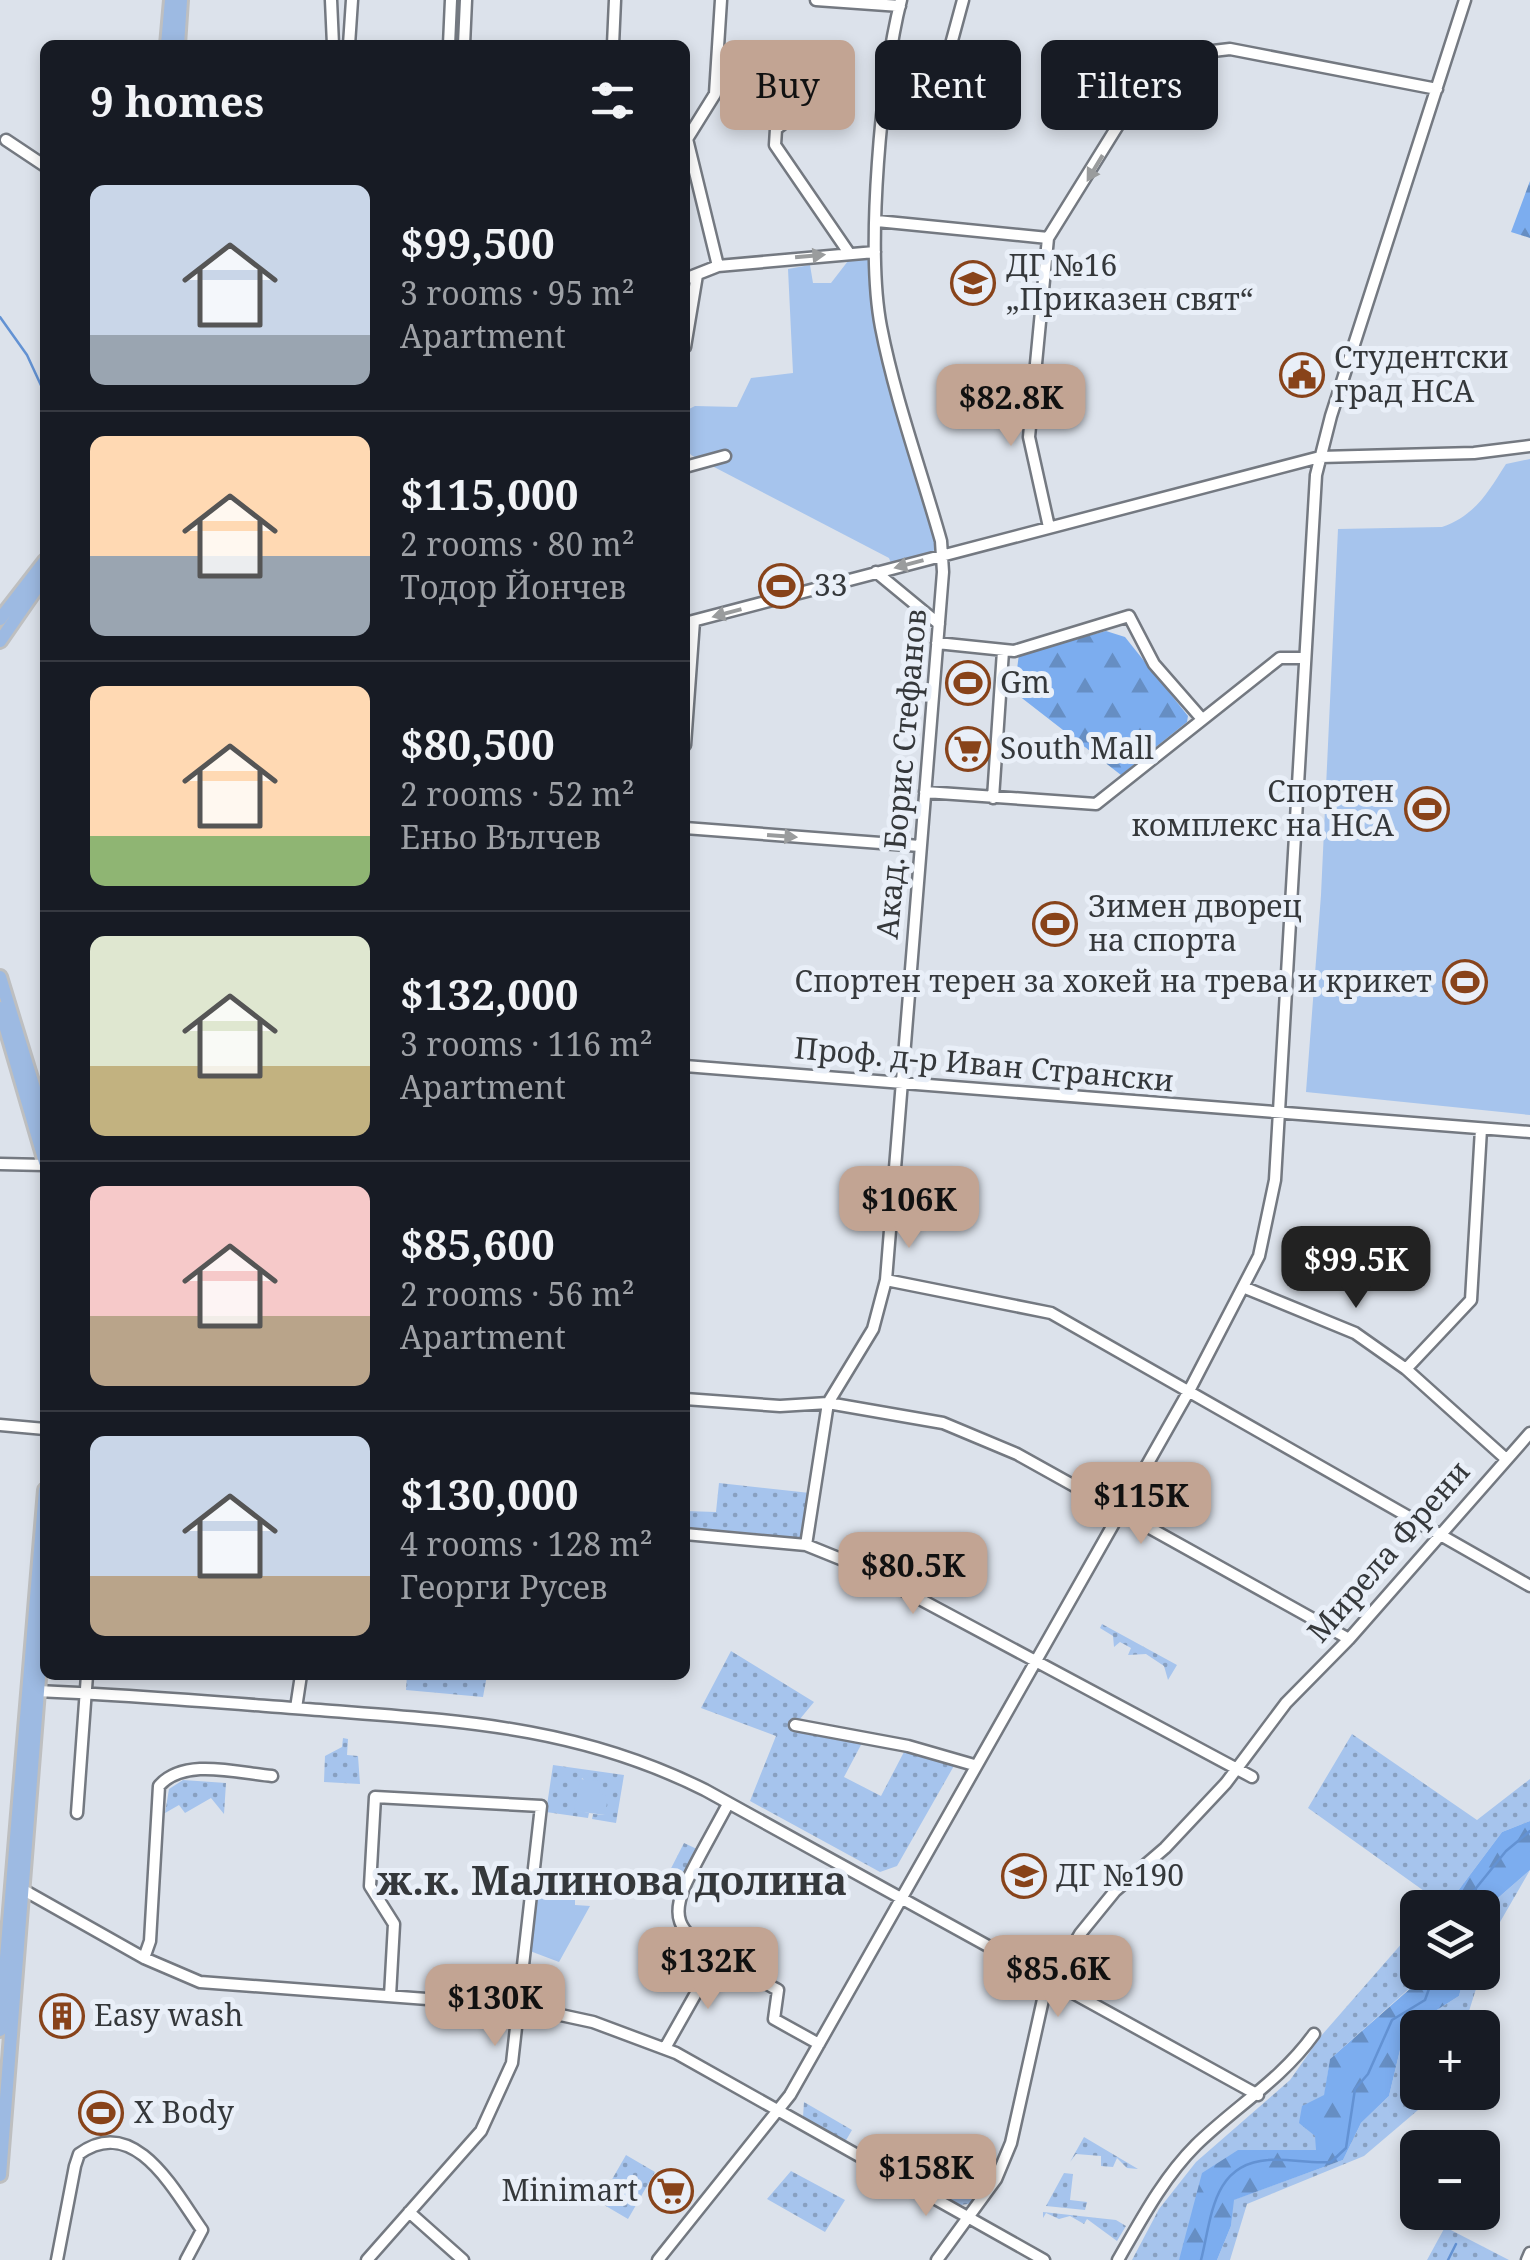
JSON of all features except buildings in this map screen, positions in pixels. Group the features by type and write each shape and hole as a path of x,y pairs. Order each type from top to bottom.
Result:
{"main road":[{"path":"167,40 171,0"},
{"path":"178,40 181,0"},
{"path":"0,619 40,567"},
{"path":"0,641 40,583"},
{"path":"0,977 40,1108"},
{"path":"0,1008 40,1147"},
{"path":"0,2175 16,1886 12,1866 40,1547"},
{"path":"12,1866 40,1666"},
{"path":"0,2030 16,1886"}],"street":[{"path":"331,0 334,40"},
{"path":"350,40 352,0"},
{"path":"449,40 451,0"},
{"path":"464,40 466,0"},
{"path":"613,40 615,0"},
{"path":"690,134 716,94 721,0"},
{"path":"816,0 900,3"},
{"path":"952,40 963,0"},
{"path":"658,2260 778,2112 819,2044 1190,1388 1259,1256 1268,1222 1279,1114 1303,658 1320,456 1465,0"},
{"name":"Акад. Борис Стефанов","path":"806,1544 828,1403 873,1329 886,1280 943,555 881,326 875,252 900,3"},
{"path":"1049,528 1029,437 1048,238 1143,85 1187,54 1230,49 1437,89"},
{"path":"776,130 775,146 848,252"},
{"path":"6,140 40,163"},
{"path":"690,151 718,266"},
{"path":"877,221 1048,238"},
{"path":"691,276 718,266 875,252"},
{"path":"690,622 1320,456 1474,453 1530,446"},
{"path":"690,466 725,456"},
{"path":"876,572 938,624"},
{"path":"937,643 1003,652 1128,616 1132,630 1154,664 1202,720"},
{"path":"993,798 1003,652"},
{"path":"925,792 1096,804 1280,658 1303,658"},
{"path":"690,828 920,846"},
{"name":"Проф. д-р Иван Странски","path":"690,1066 1530,1132"},
{"path":"1406,1368 1471,1300 1481,1129"},
{"path":"0,1164 40,1164"},
{"path":"886,1280 1051,1313 1190,1388 1530,1586"},
{"path":"1243,1287 1355,1333 1406,1368 1505,1458"},
{"path":"690,1399 780,1406 828,1403 943,1423 1017,1454 1348,1639"},
{"path":"0,1425 40,1429"},
{"name":"Мирела Френи","path":"1050,1982 1094,1914 1165,1848 1239,1766 1286,1703 1348,1639 1530,1433"},
{"path":"690,1534 806,1544 858,1566 1239,1766 1252,1777"},
{"path":"77,1813 86,1680"},
{"path":"296,1708 300,1680"},
{"path":"38,1691 452,1720 549,1732 647,1764 728,1804 1258,2095"},
{"path":"795,1726 908,1746 974,1765"},
{"path":"144,1958 150,1941 160,1786 178,1771 272,1776"},
{"path":"368,2260 488,2121 513,2059 542,1806 375,1797 370,1886 394,1924 390,1996"},
{"path":"728,1804 682,1888 676,1914 684,1935 778,1990 774,2019 819,2044"},
{"path":"534,1880 682,1888"},
{"path":"16,1886 144,1958 204,1983 519,2006 593,2022 665,2048 1044,2260"},
{"path":"665,2048 717,1956"},
{"path":"936,2260 970,2220 996,2180 1011,2142 1030,2046 1050,1982"},
{"path":"1118,2260 1162,2185 1196,2146 1258,2095 1314,2034"},
{"path":"57,2260 74,2166 79,2154 100,2144 143,2153 202,2230 186,2260"},
{"path":"408,2212 463,2260"}],"shaded area":[{"path":"871,259 879,340 936,542 933,553 893,568 889,558 690,454 690,408 737,407 751,378 793,373 788,269 810,265 813,283 831,283 848,261"},
{"name":"Спортен комплекс на НСА","path":"1530,459 1530,1115 1306,1092 1321,895 1338,529 1442,527 1472,509 1506,464"},
{"path":"719,1483 810,1493 802,1538 690,1527 690,1511 716,1512"},
{"path":"1102,1624 1177,1665 1168,1680 1164,1666 1146,1654 1128,1655 1131,1648 1120,1642 1114,1647 1113,1636 1100,1628"},
{"path":"731,1651 814,1702 795,1725 802,1730 862,1743 844,1777 881,1796 905,1750 955,1764 897,1866 880,1872 750,1801 776,1736 701,1708"},
{"path":"407,1680 486,1680 483,1697 406,1690"},
{"path":"1352,1734 1477,1820 1530,1779 1530,1821 1502,1832 1459,1890 1423,1890 1308,1808"},
{"path":"343,1738 348,1739 347,1755 358,1756 360,1784 324,1782 325,1756 342,1747"},
{"path":"553,1765 624,1775 616,1823 592,1819 593,1814 605,1815 599,1793 582,1778 575,1810 589,1813 588,1818 546,1812"},
{"path":"580,1779 601,1781 599,1793 608,1796 605,1815 574,1811"},
{"path":"183,1780 226,1783 224,1814 211,1798 185,1813 179,1805 165,1813 169,1789"},
{"path":"684,1843 699,1850 684,1880 664,1882"},
{"path":"1530,1870 1500,1922 1500,1896"},
{"path":"538,1885 575,1887 575,1905 590,1906 559,1962 530,1951"},
{"path":"1400,1945 1400,1990 1408,1990 1330,2059 1316,2151 1238,2151 1179,2260 1132,2260 1159,2209 1196,2162 1290,2080 1321,2036"},
{"path":"1461,1990 1476,1990 1469,2010 1437,2010 1459,1996"},
{"path":"1400,2050 1400,2110 1418,2110 1364,2156 1247,2204 1230,2260 1217,2260 1231,2226 1233,2200 1343,2160 1361,2123 1389,2096"},
{"path":"804,2102 852,2130 845,2142 803,2117"},
{"path":"1084,2137 1138,2169 1127,2168 1117,2158 1113,2167 1101,2166 1101,2156 1076,2154 1070,2162"},
{"path":"876,2144 919,2167 912,2179 869,2156"},
{"path":"626,2155 655,2172 628,2219 599,2202"},
{"path":"791,2171 845,2200 825,2232 767,2199"},
{"path":"1064,2173 1073,2174 1070,2200 1087,2202 1085,2210 1046,2206"},
{"path":"946,2181 976,2198 973,2203 961,2205 939,2193"},
{"path":"1043,2212 1116,2220 1126,2226 1117,2241 1087,2219 1084,2224 1070,2216 1059,2219 1046,2213 1043,2218"},
{"path":"1443,2230 1451,2230 1509,2260 1427,2260"}],"green space":[{"path":"1530,181 1530,238 1511,232"},
{"path":"1106,631 1125,637 1188,716 1187,722 1121,775 1014,692 1019,654"},
{"path":"1530,1821 1530,1870 1500,1896 1500,1890 1459,1890 1502,1832"},
{"path":"1409,1990 1461,1990 1459,1996 1437,2010 1400,2010 1400,2050 1389,2096 1361,2123 1343,2160 1234,2200 1231,2226 1217,2260 1179,2260 1202,2173 1238,2150 1316,2150 1315,2136 1299,2123 1302,2106 1324,2095 1330,2059"}],"waterway":[{"path":"0,317 27,355 40,383"},
{"path":"1475,1890 1506,1851 1530,1831"},
{"path":"1201,2260 1218,2195 1235,2171 1268,2160 1331,2162 1346,2148 1355,2089 1368,2074 1392,2020 1425,2000 1429,1990"},
{"path":"1448,2260 1456,2244"}],"place":[{"name":"ДГ №16 „Приказен свят“","path":"973,283"},
{"name":"Студентски град НСА","path":"1302,375"},
{"name":"33","path":"781,586"},
{"name":"Gm","path":"968,683"},
{"name":"South Mall","path":"968,749"},
{"name":"Спортен комплекс на НСА","path":"1427,809"},
{"name":"Зимен дворец на спорта","path":"1055,924"},
{"name":"Спортен терен за хокей на трева и крикет","path":"1465,982"},
{"name":"ДГ №190","path":"1024,1876"},
{"name":"Easy wash","path":"62,2016"},
{"name":"X Body","path":"101,2113"},
{"name":"Minimart","path":"671,2191"}],"district":[{"name":"ж.к. Малинова долина","path":"612,1881"}]}
